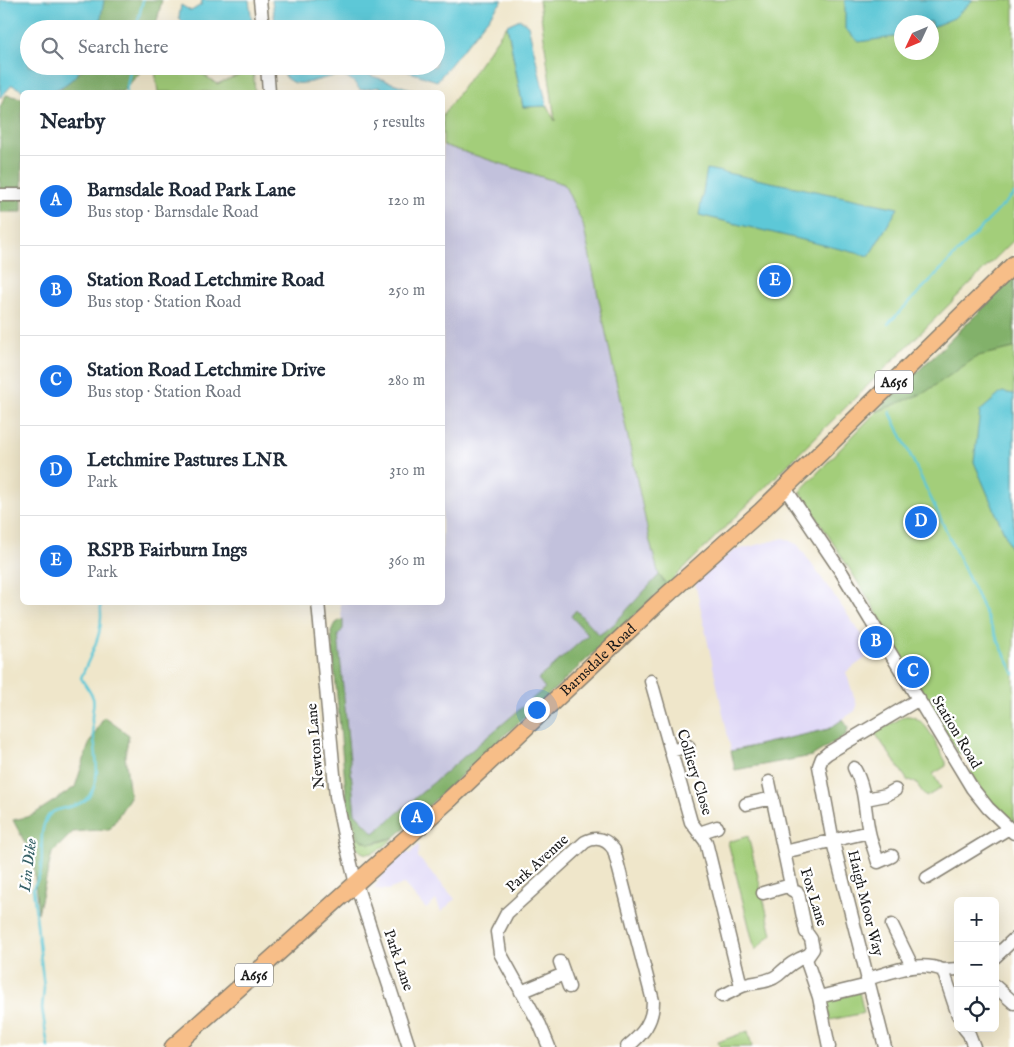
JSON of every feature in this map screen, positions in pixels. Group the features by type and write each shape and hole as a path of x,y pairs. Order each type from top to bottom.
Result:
{"main road":[{"name":"Barnsdale Road","path":"173,1047 356,884 785,488 1014,264"}],"street":[{"path":"260,0 262,20"},
{"path":"268,75 270,90"},
{"path":"0,195 20,195"},
{"name":"Station Road","path":"785,488 842,573 972,788 1011,830"},
{"name":"Newton Lane","path":"318,605 336,796 356,884"},
{"name":"Colliery Close","path":"651,681 691,822 706,842 741,986"},
{"name":"Haigh Moor Way","path":"885,1047 833,842 819,766 822,758 828,753 919,699"},
{"path":"671,751 688,746"},
{"path":"854,768 866,798 869,832 878,862 892,856"},
{"path":"769,782 784,852"},
{"path":"866,798 886,795 895,790"},
{"path":"746,804 773,798"},
{"path":"698,833 718,827"},
{"path":"927,878 1011,830"},
{"name":"Fox Lane","path":"829,1047 819,997 806,959 813,949 811,939 806,932 798,893 792,890 784,852 869,832"},
{"name":"Park Avenue","path":"549,1047 540,1025 497,946 499,925 507,913 584,842 594,838 603,840 614,850 653,1001 652,1016 646,1030 627,1047"},
{"name":"Park Lane","path":"356,884 409,1047"},
{"path":"763,892 792,885"},
{"path":"892,925 912,966"},
{"path":"999,953 1014,939"},
{"path":"722,996 733,992 741,986 768,981 797,959 808,955"},
{"path":"819,997 912,966 943,970 954,969"},
{"path":"521,992 562,968 569,987"},
{"path":"943,970 954,1003"},
{"path":"996,987 1014,1003"},
{"path":"967,1032 972,1047"}],"shaded area":[{"path":"445,146 564,184 583,224 659,575 613,625 599,635 576,610 571,616 588,635 538,679 545,688 374,834 355,813 338,635 343,629 340,605 445,605"},
{"path":"784,538 798,545 874,652 846,672 857,706 855,711 829,729 731,751 695,582 700,575 733,551"},
{"path":"419,844 418,857 455,899 441,912 436,900 426,909 404,884 388,890 374,889 382,874 407,850 409,854"}],"green space":[{"path":"104,0 162,0 157,20 98,20"},
{"path":"539,0 1014,0 1014,240 667,585 659,575 650,542 583,224 564,184 445,146 445,112 507,25 523,107 547,106 555,121"},
{"path":"77,75 138,75 124,90 59,90"},
{"path":"156,75 204,75 217,84 239,75 254,75 255,90 158,90"},
{"path":"6,95 20,98 20,212 0,212 0,107"},
{"path":"1014,278 1014,825 990,801 975,781 971,773 974,767 966,754 958,753 873,606 800,491 876,412"},
{"path":"1014,278 1014,348 978,356 924,393 876,412"},
{"path":"659,575 667,585 395,837 370,844 359,838 355,821 348,814 331,632 336,623 343,619 343,629 338,635 355,813 374,833 545,688 538,679 588,635 571,616 576,610 599,635 613,625"},
{"path":"905,716 919,720 925,726 935,740 946,762 946,766 933,774 941,788 926,797 916,783 908,781 875,733"},
{"path":"104,717 129,735 125,755 130,797 110,829 73,832 52,853 38,913 33,858 13,820 31,816 75,787 89,744"},
{"path":"843,719 848,728 846,735 812,756 735,770 731,751 829,729"},
{"path":"348,814 355,821 359,838 363,841 377,843 395,837 383,847 367,854 356,846"},
{"path":"748,836 772,934 755,950 728,842"},
{"path":"859,992 864,1013 830,1020 828,1001"},
{"path":"748,1031 752,1047 720,1047 718,1042"}],"water":[{"path":"0,0 104,0 101,20 20,20 20,75 76,75 66,84 54,90 21,90 12,85 0,98"},
{"path":"202,0 249,0 252,20 181,20 179,17 181,5 191,11 201,5"},
{"path":"272,0 503,0 445,71 445,20 275,20"},
{"path":"845,0 973,0 954,18 939,24 939,15 894,15 894,37 859,42 845,29"},
{"path":"520,19 528,25 547,106 523,107 507,25"},
{"path":"369,75 413,90 385,90 379,87 360,90 352,81 342,76 298,83 291,81 285,76"},
{"path":"419,75 442,75 437,81"},
{"path":"707,169 898,208 869,256 699,215"},
{"path":"1002,392 1014,394 1014,556 974,462 980,411"}],"waterway":[{"name":"Lin Dike","path":"138,20 143,0"},
{"name":"Lin Dike","path":"126,90 129,75"},
{"path":"888,324 1014,194"},
{"path":"890,412 1014,674"},
{"name":"Lin Dike","path":"48,1047 42,1008 44,988 33,888 40,874 42,831 47,818 58,810 84,801 91,794 95,785 97,764 92,718 93,698 81,678 99,633 101,623 100,605"}],"place":[{"name":"RSPB Fairburn Ings","path":"775,281"},
{"name":"Letchmire Pastures LNR","path":"921,522"},
{"name":"Station Road Letchmire Road","path":"876,642"},
{"name":"Station Road Letchmire Drive","path":"913,672"},
{"name":"Barnsdale Road Park Lane","path":"417,818"}]}
